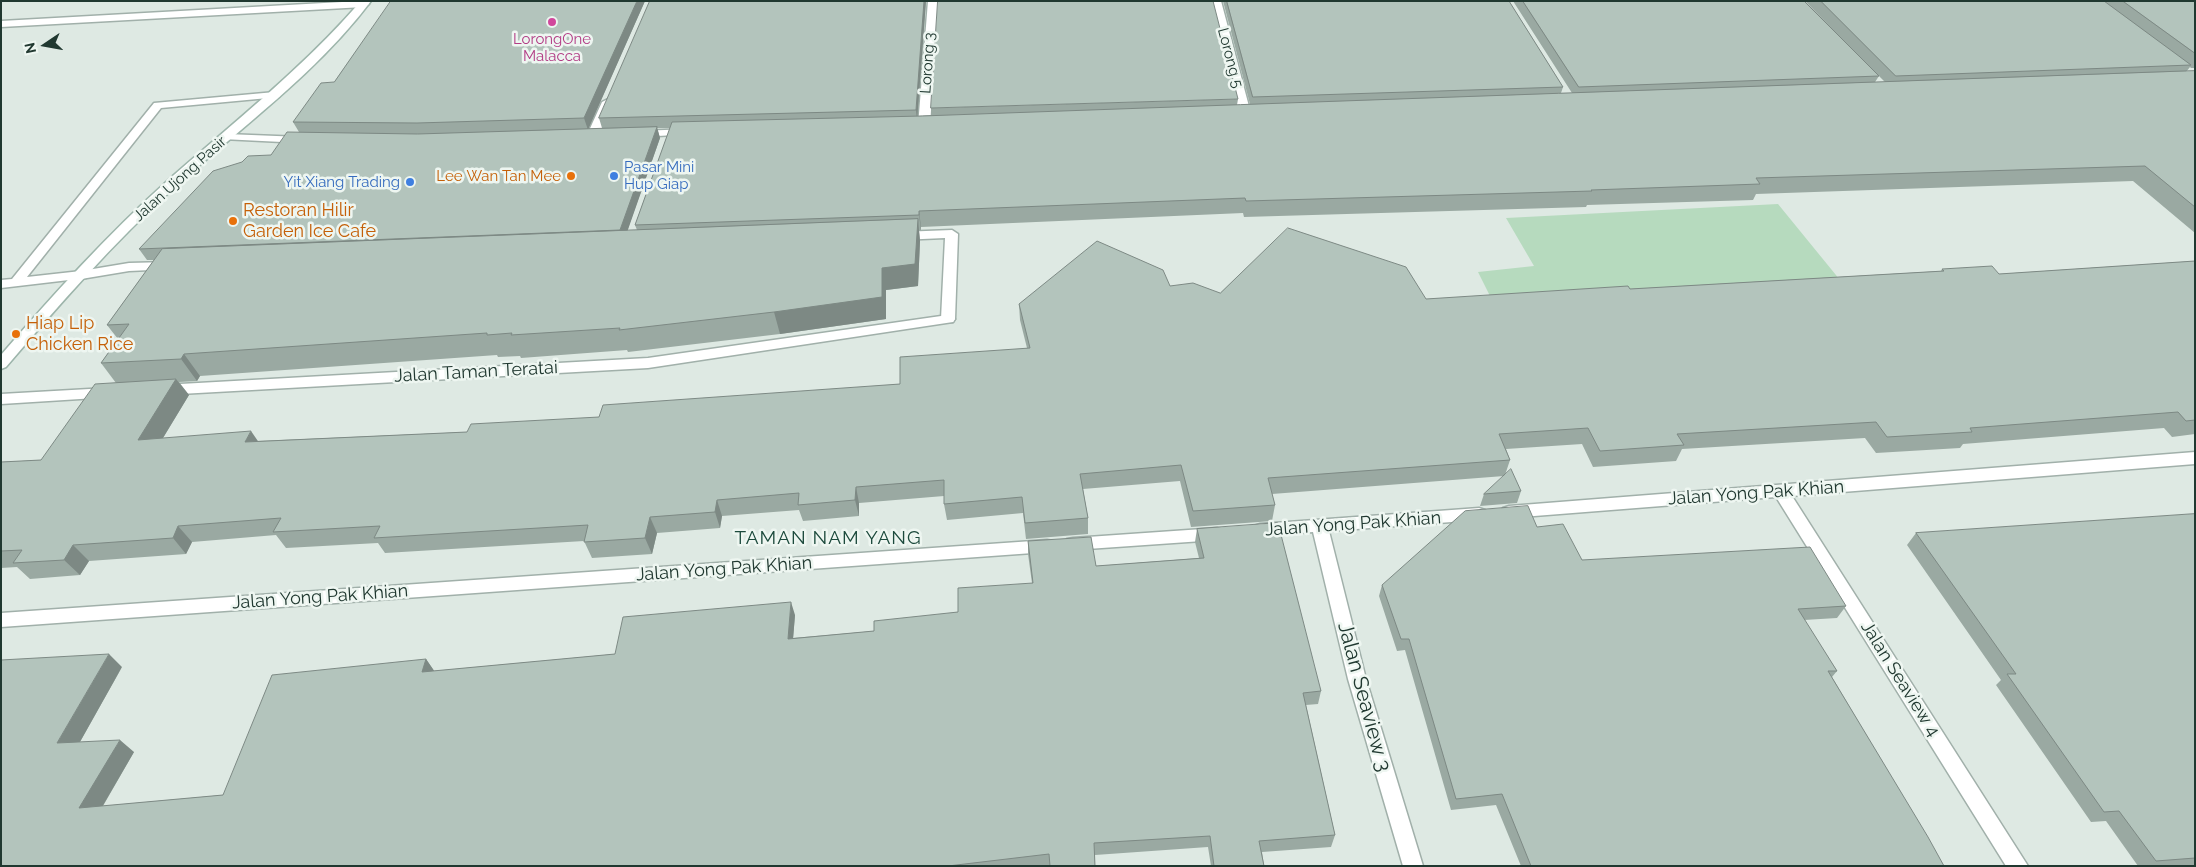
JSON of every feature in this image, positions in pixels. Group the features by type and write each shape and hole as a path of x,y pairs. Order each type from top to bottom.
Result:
{"street":[{"path":"351,1 365,3"},
{"name":"Lorong 3","path":"924,125 933,1"},
{"name":"Lorong 5","path":"1216,1 1245,114"},
{"path":"1,24 365,3"},
{"name":"Jalan Ujong Pasir","path":"1,364 124,229 275,95 329,44 365,3"},
{"path":"594,135 613,90"},
{"path":"16,282 158,105 275,95"},
{"path":"632,134 668,137 696,132"},
{"path":"226,137 312,140"},
{"name":"Jalan Taman Teratai","path":"151,390 648,362 778,345 948,318 952,234 883,237"},
{"path":"1,284 82,275 130,267 178,265"},
{"path":"1,399 121,392"},
{"name":"Jalan Yong Pak Khian","path":"1,620 1781,492 2195,458"},
{"name":"Jalan Seaview 4","path":"1781,492 2018,866"},
{"name":"Jalan Seaview 3","path":"1320,526 1357,679 1413,866"}],"green space":[{"path":"1778,204 1840,280 1493,302 1478,272 1534,266 1506,218"}],"building":[{"path":"391,1 637,1 584,118 417,123 293,122 321,83 334,82"},
{"path":"650,1 924,1 916,110 599,118"},
{"path":"938,1 1213,1 1238,99 931,108"},
{"path":"1227,1 1509,1 1563,87 1253,97"},
{"path":"1523,1 1804,1 1879,76 1579,87"},
{"path":"1821,1 2104,1 2191,65 1896,76"},
{"path":"2123,1 2195,1 2195,53"},
{"path":"2195,71 2195,207 2145,166 1756,178 1760,184 1592,191 1246,201 1245,198 919,211 919,215 635,225 672,122 922,116"},
{"path":"657,127 620,230 139,249 213,171 242,162 248,156 271,155 287,132 417,134"},
{"path":"918,219 915,264 882,268 882,297 619,330 620,328 511,335 512,333 487,335 487,333 184,354 181,359 101,363 129,324 107,325 162,249"},
{"path":"1288,228 1406,267 1426,299 1628,286 1630,289 1944,271 1942,269 1992,266 1999,274 2195,261 2195,420 2186,421 2178,412 1970,428 1972,432 1887,437 1876,422 1677,434 1684,445 1600,451 1588,428 1499,434 1510,460 1268,478 1275,505 1193,511 1181,465 1080,474 1088,518 1025,523 1022,497 944,504 944,480 856,487 855,500 798,505 799,493 717,500 715,512 650,517 645,538 584,542 588,525 374,538 380,526 273,532 281,518 178,526 173,538 73,545 64,560 13,563 22,550 1,551 1,462 41,460 95,384 176,379 138,440 251,431 245,442 467,432 471,424 599,417 603,405 900,384 900,357 1030,348 1019,304 1097,241 1163,270 1170,286 1193,283 1220,293"},
{"path":"1511,469 1521,491 1484,494"},
{"path":"1528,506 1537,527 1563,524 1582,560 1810,547 1846,606 1798,609 1837,671 1828,671 1944,866 1531,866 1502,794 1456,799 1409,639 1401,639 1382,585 1465,511"},
{"path":"2195,514 2195,858 2156,861 2119,811 2104,812 2007,674 2016,674 1916,533"},
{"path":"1278,523 1321,691 1303,693 1335,835 1259,841 1264,866 1214,866 1210,836 1094,843 1095,866 1050,866 1049,854 948,866 1,866 1,660 109,654 57,743 120,740 79,808 223,795 272,675 426,659 422,672 615,654 623,617 791,602 788,639 874,631 874,621 958,612 958,588 1033,583 1028,541 1091,537 1096,566 1204,558 1197,529"}],"place":[{"name":"LorongOne Malacca","path":"552,22"},
{"name":"Lee Wan Tan Mee","path":"571,176"},
{"name":"Pasar Mini Hup Giap","path":"614,176"},
{"name":"Yit Xiang Trading","path":"410,182"},
{"name":"Restoran Hilir Garden Ice Cafe","path":"233,221"},
{"name":"Hiap Lip Chicken Rice","path":"16,334"}],"district":[{"name":"TAMAN NAM YANG","path":"828,538"}]}
